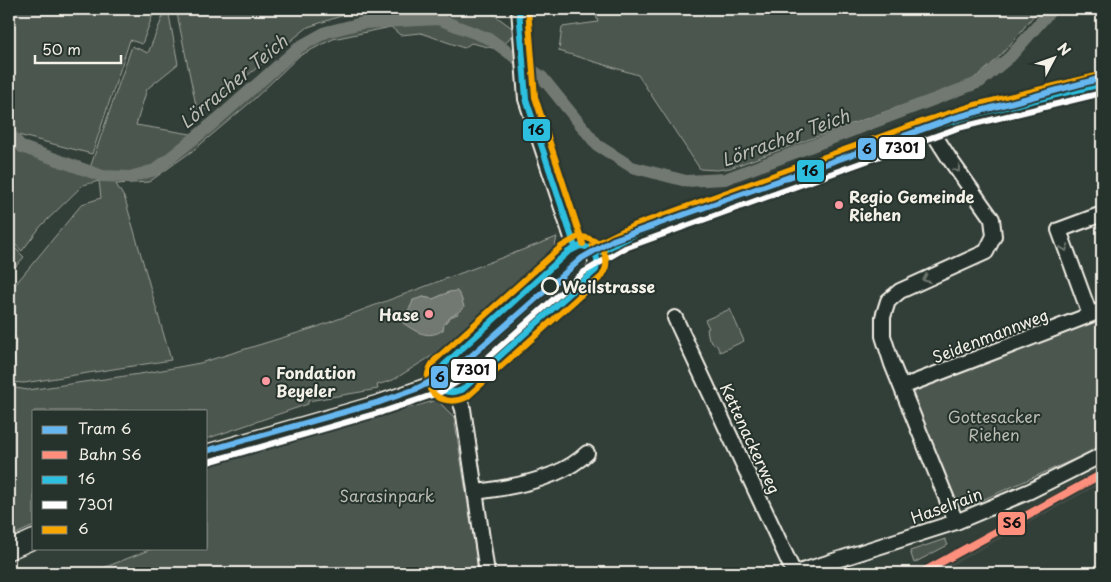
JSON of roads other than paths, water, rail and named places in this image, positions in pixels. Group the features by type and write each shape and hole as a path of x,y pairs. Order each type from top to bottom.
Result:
{"main road":[{"path":"596,254 636,234 930,128 977,114 1102,84"},
{"path":"585,246 596,254 598,261 596,270 466,387 457,393 442,390 437,384 436,377 438,371 445,363 575,247 585,246"},
{"path":"208,453 380,404 437,384"},
{"path":"9,550 32,540"}],"street":[{"path":"520,9 526,99 575,247"},
{"path":"930,128 992,219 994,236 986,252 900,291 888,301 883,317 884,336 892,364 956,522"},
{"name":"Seidenmannweg","path":"902,388 1096,312 1058,230 1102,214"},
{"name":"Kettenackerweg","path":"675,318 795,573"},
{"path":"457,393 462,409 487,573"},
{"path":"475,492 508,488 530,482 570,467 579,462 587,453"},
{"name":"Haselrain","path":"795,573 956,522 1030,491 1102,455"}],"waterway":[{"name":"Lörracher Teich","path":"9,133 22,147 102,176 130,177 155,170 211,125 299,47 326,32 362,23 438,19 490,39 542,77 597,145 632,167 686,181 725,179 980,82 1010,57 1052,9"},
{"path":"324,568 324,573"}],"tram line":[{"name":"6","path":"208,450 380,402 416,389 438,378 470,357 582,258 613,240 954,118 1102,78"}],"rail line":[{"name":"S6","path":"921,573 1102,474"}],"place":[{"name":"Regio Gemeinde Riehen","path":"839,205"},
{"name":"Weilstrasse","path":"550,286"},
{"name":"Hase","path":"429,314"},
{"name":"Fondation Beyeler","path":"266,381"}],"park label":[{"name":"Gottesacker Riehen","path":"994,425"},
{"name":"Sarasinpark","path":"387,495"}]}
